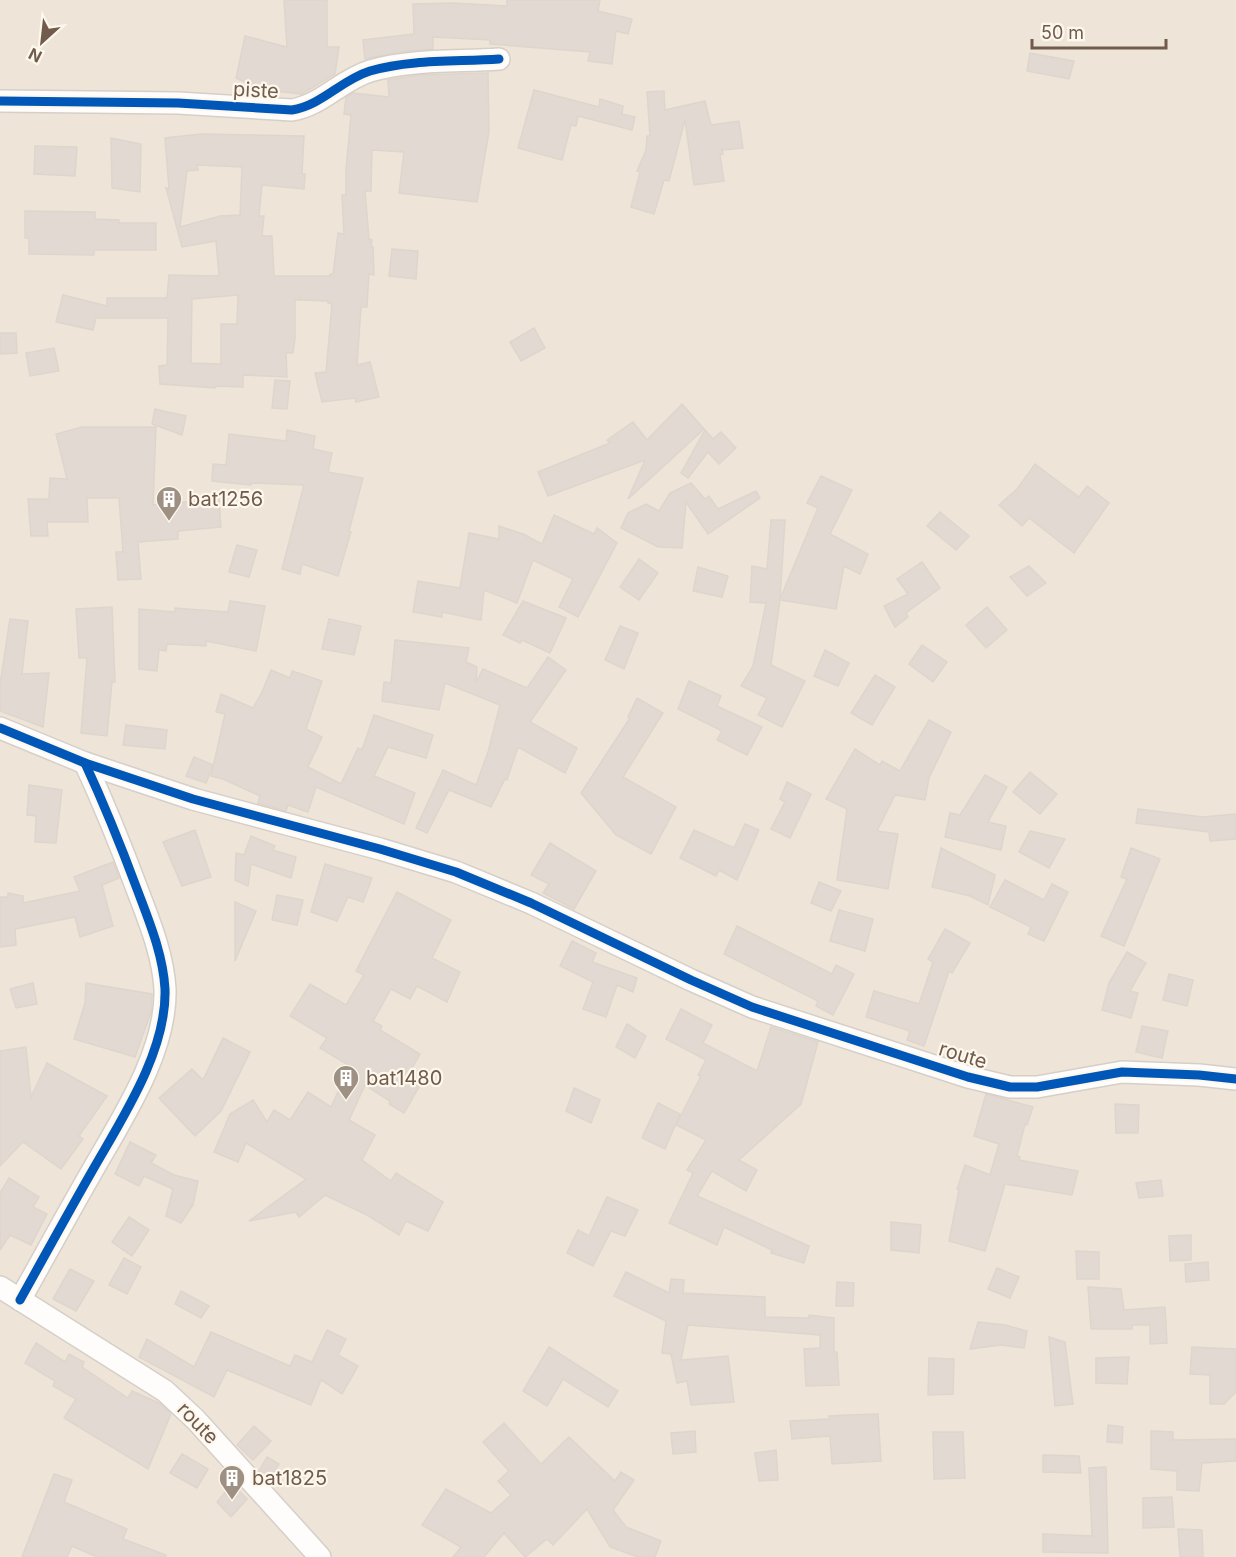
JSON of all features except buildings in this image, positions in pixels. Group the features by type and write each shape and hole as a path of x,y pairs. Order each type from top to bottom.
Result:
{"street":[{"name":"piste","path":"0,101 178,104 292,110 315,103 350,79 380,69 415,64 499,59"},
{"name":"route","path":"0,728 85,763 193,799 380,849 456,872 531,903 752,1007 968,1077 1010,1087 1037,1088 1122,1072 1199,1074 1236,1079"},
{"path":"20,1300 141,1085 163,1013 165,990 154,933 110,817 85,763"},
{"name":"route","path":"0,1287 165,1391 196,1420 320,1557"}],"shaded area":[{"path":"0,0 1236,0 1236,1557 0,1557"}],"cycle path":[{"path":"0,101 178,103 292,110 313,103 360,75 386,67 402,64 499,59"},
{"path":"0,728 85,763 193,799 380,849 456,872 531,903 752,1007 968,1077 1010,1087 1037,1087 1122,1072 1236,1079"},
{"path":"20,1300 140,1085 150,1061 164,1013 164,976 155,938 119,841 85,763"}],"place":[{"name":"bat1256","path":"169,522"},
{"name":"bat1480","path":"346,1101"},
{"name":"bat1825","path":"232,1501"}]}
